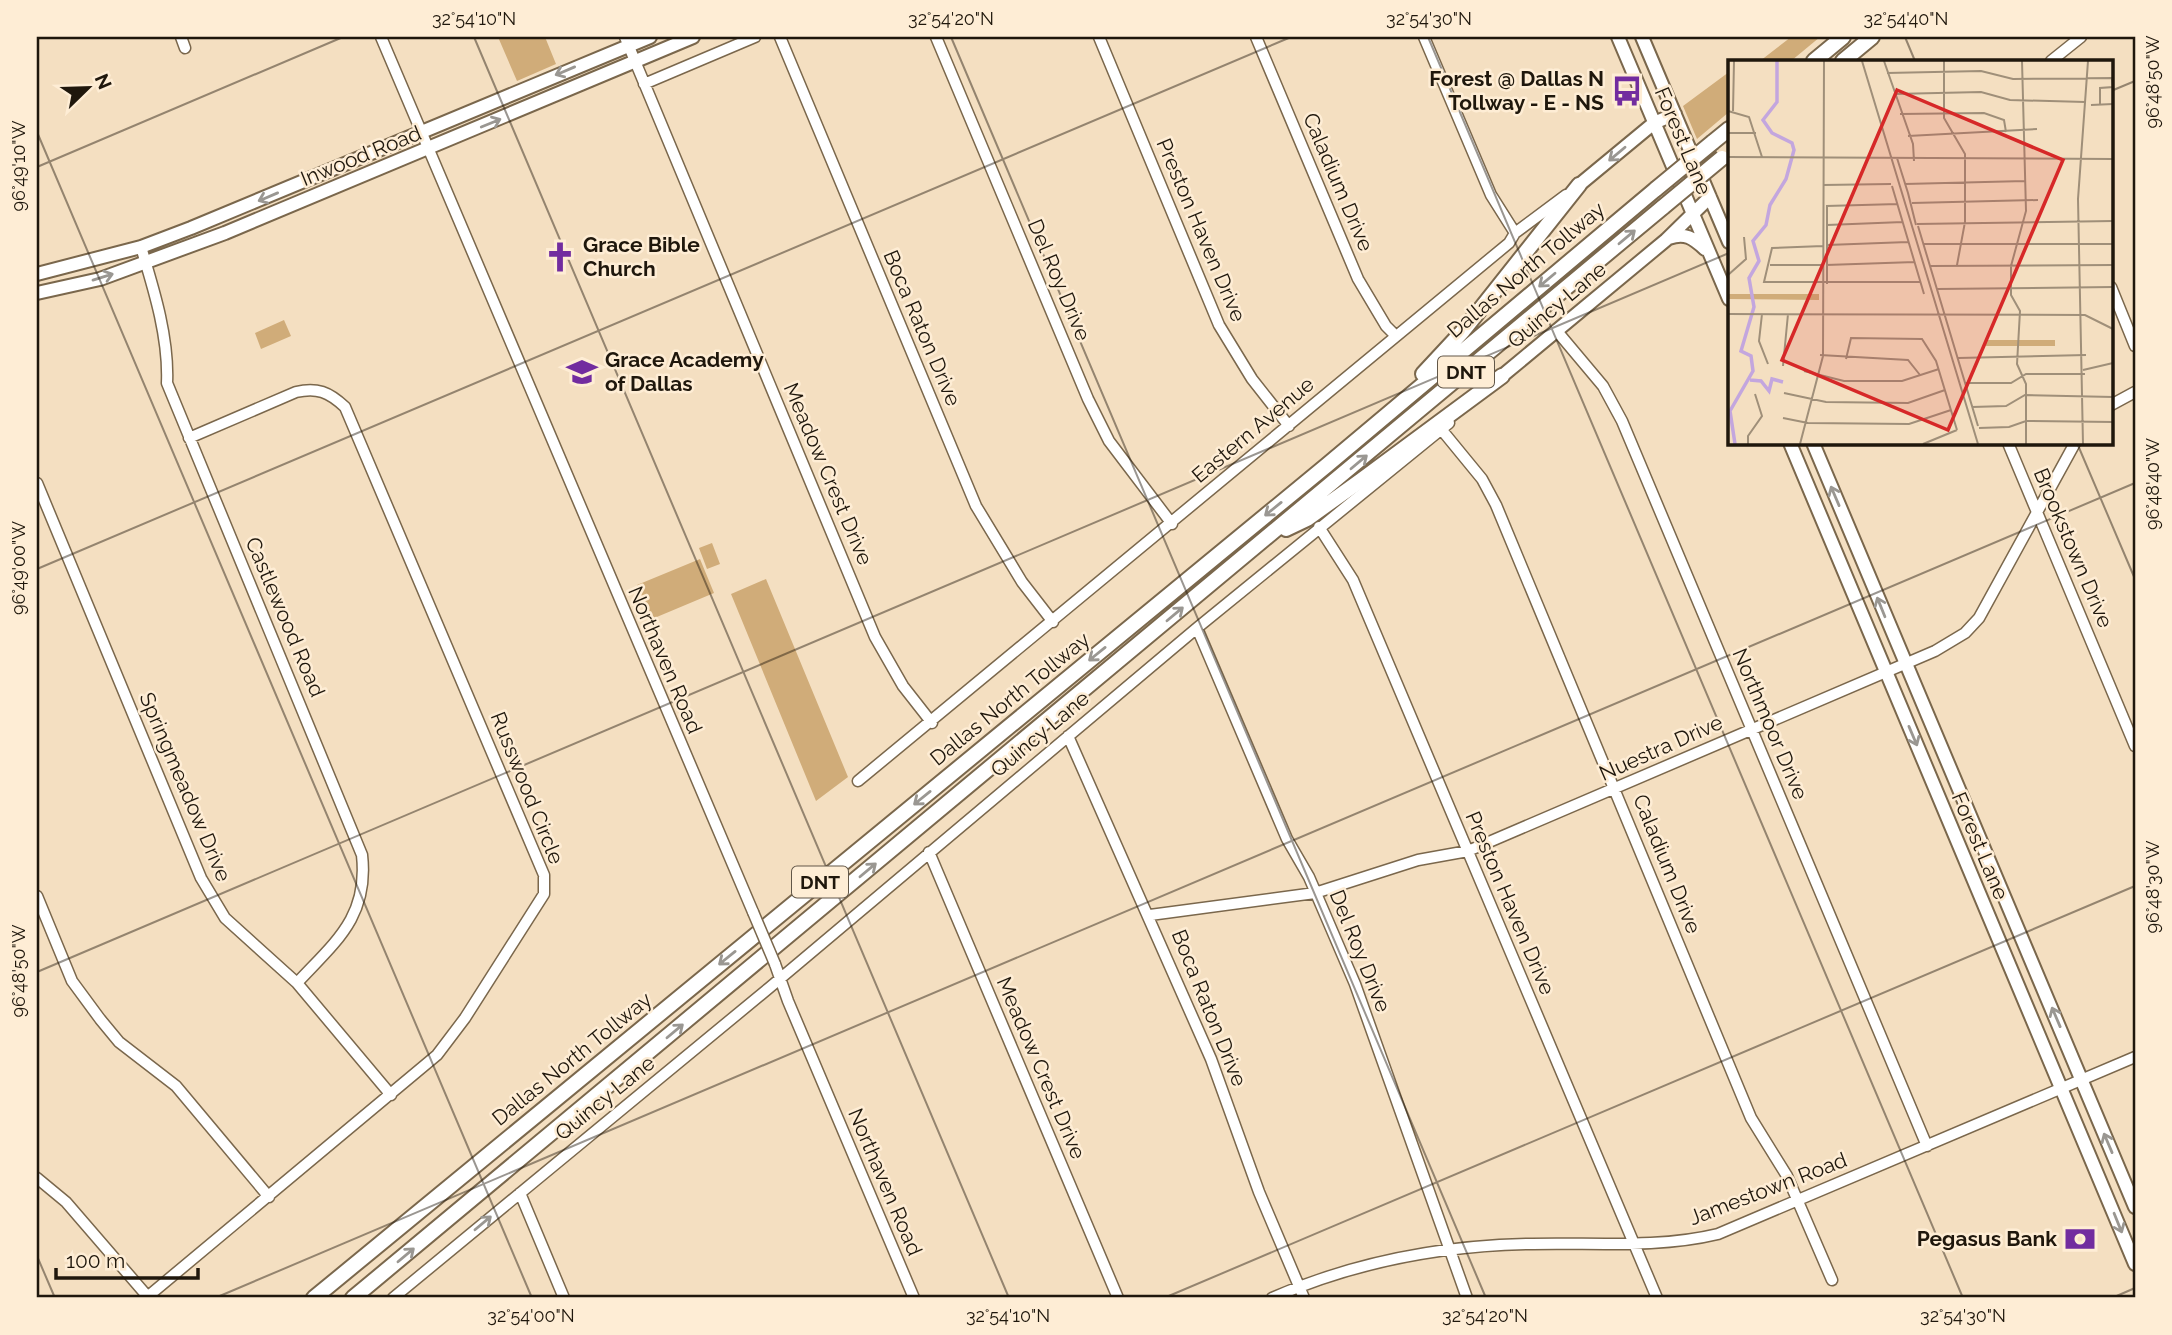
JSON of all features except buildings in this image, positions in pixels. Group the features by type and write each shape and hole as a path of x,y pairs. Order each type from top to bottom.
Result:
{"highway":[{"path":"1815,60 1843,37"},
{"path":"1844,60 1872,37"},
{"name":"Dallas North Tollway","path":"314,1298 1728,130"},
{"name":"Dallas North Tollway","path":"353,1298 1726,156"},
{"path":"1392,409 1463,331 1551,225 1579,185"},
{"path":"1269,537 1307,519 1502,376"}],"main road":[{"name":"Inwood Road","path":"37,274 141,247 422,134 627,41 650,37"},
{"name":"Inwood Road","path":"37,293 100,279 146,263 428,149 693,37"},
{"name":"Forest Lane","path":"1618,37 1728,297"},
{"name":"Forest Lane","path":"1642,37 1728,240"},
{"name":"Eastern Avenue","path":"1579,185 1654,123 1675,114"},
{"name":"Quincy Lane","path":"1502,376 1666,240 1710,197"},
{"path":"1666,240 1679,235 1692,237 1709,252"},
{"name":"Forest Lane","path":"1792,444 2135,1264"},
{"name":"Forest Lane","path":"1813,444 2135,1207"},
{"path":"1838,557 1857,548"},
{"path":"1984,904 2004,895"},
{"path":"2102,1182 2121,1174"}],"street":[{"path":"181,37 186,48"},
{"name":"Northaven Road","path":"381,37 914,1298"},
{"path":"644,84 755,37"},
{"name":"Boca Raton Drive","path":"780,37 976,506 1022,582 1053,622"},
{"name":"Del Roy Drive","path":"936,37 1088,399 1123,462 1172,524"},
{"name":"Preston Haven Drive","path":"1099,37 1219,325 1252,379 1289,426"},
{"name":"Caladium Drive","path":"1256,37 1358,279 1386,326 1396,336"},
{"path":"1424,37 1491,195 1515,233"},
{"path":"2052,60 2081,37"},
{"name":"Meadow Crest Drive","path":"627,41 875,638 903,686 932,723"},
{"name":"Eastern Avenue","path":"858,781 932,723 1509,243 1515,233 1579,185"},
{"name":"Castlewood Road","path":"141,247 156,294 168,366 167,383 362,855 364,872 360,904 356,913 347,930 297,983"},
{"path":"2112,289 2135,346"},
{"name":"Northmoor Drive","path":"1556,330 1603,387 1617,410 1927,1146"},
{"name":"Quincy Lane","path":"393,1298 1502,376"},
{"name":"Russwood Circle","path":"147,1297 437,1055 465,1018 540,905 544,894 544,875 345,407 331,394 313,388 296,392 189,438"},
{"path":"2112,404 2135,392"},
{"name":"Caladium Drive","path":"1441,429 1482,480 1496,505 1751,1118 1787,1176 1832,1280"},
{"name":"Brookstown Drive","path":"2008,444 2135,746"},
{"name":"Nuestra Drive","path":"1150,915 1315,893 1418,860 1468,851 1905,665 1954,641 1979,618 2073,444"},
{"name":"Springmeadow Drive","path":"37,483 201,878 225,918 297,983 391,1095"},
{"name":"Preston Haven Drive","path":"1319,527 1353,580 1657,1298"},
{"name":"Del Roy Drive","path":"1197,628 1287,839 1315,893 1355,984 1448,1251 1467,1298"},
{"name":"Boca Raton Drive","path":"1068,736 1129,877 1150,915 1211,1059 1259,1192 1304,1298"},
{"name":"Meadow Crest Drive","path":"929,852 1118,1298"},
{"path":"37,896 72,981 100,1019 119,1042 184,1094 269,1197"},
{"name":"Jamestown Road","path":"1272,1298 1298,1287 1373,1264 1448,1251 1512,1245 1692,1240 1717,1234 2135,1057"},
{"path":"37,1178 66,1202 147,1297"},
{"path":"520,1193 564,1298"}],"shaded area":[{"path":"498,37 545,37 556,64 517,81"},
{"path":"1791,37 1820,37 1792,60 1761,60"},
{"path":"1728,73 1728,113 1697,139 1683,106"},
{"path":"284,320 291,336 261,349 255,333"},
{"path":"712,543 720,564 707,569 699,548"},
{"path":"700,559 714,593 652,619 637,585"},
{"path":"766,579 848,777 816,801 731,594"}],"place":[{"name":"Forest @ Dallas N Tollway - E - NS","path":"1627,91"},
{"name":"Grace Bible Church","path":"560,257"},
{"name":"Grace Academy of Dallas","path":"582,372"},
{"name":"Pegasus Bank","path":"2080,1239"}]}
